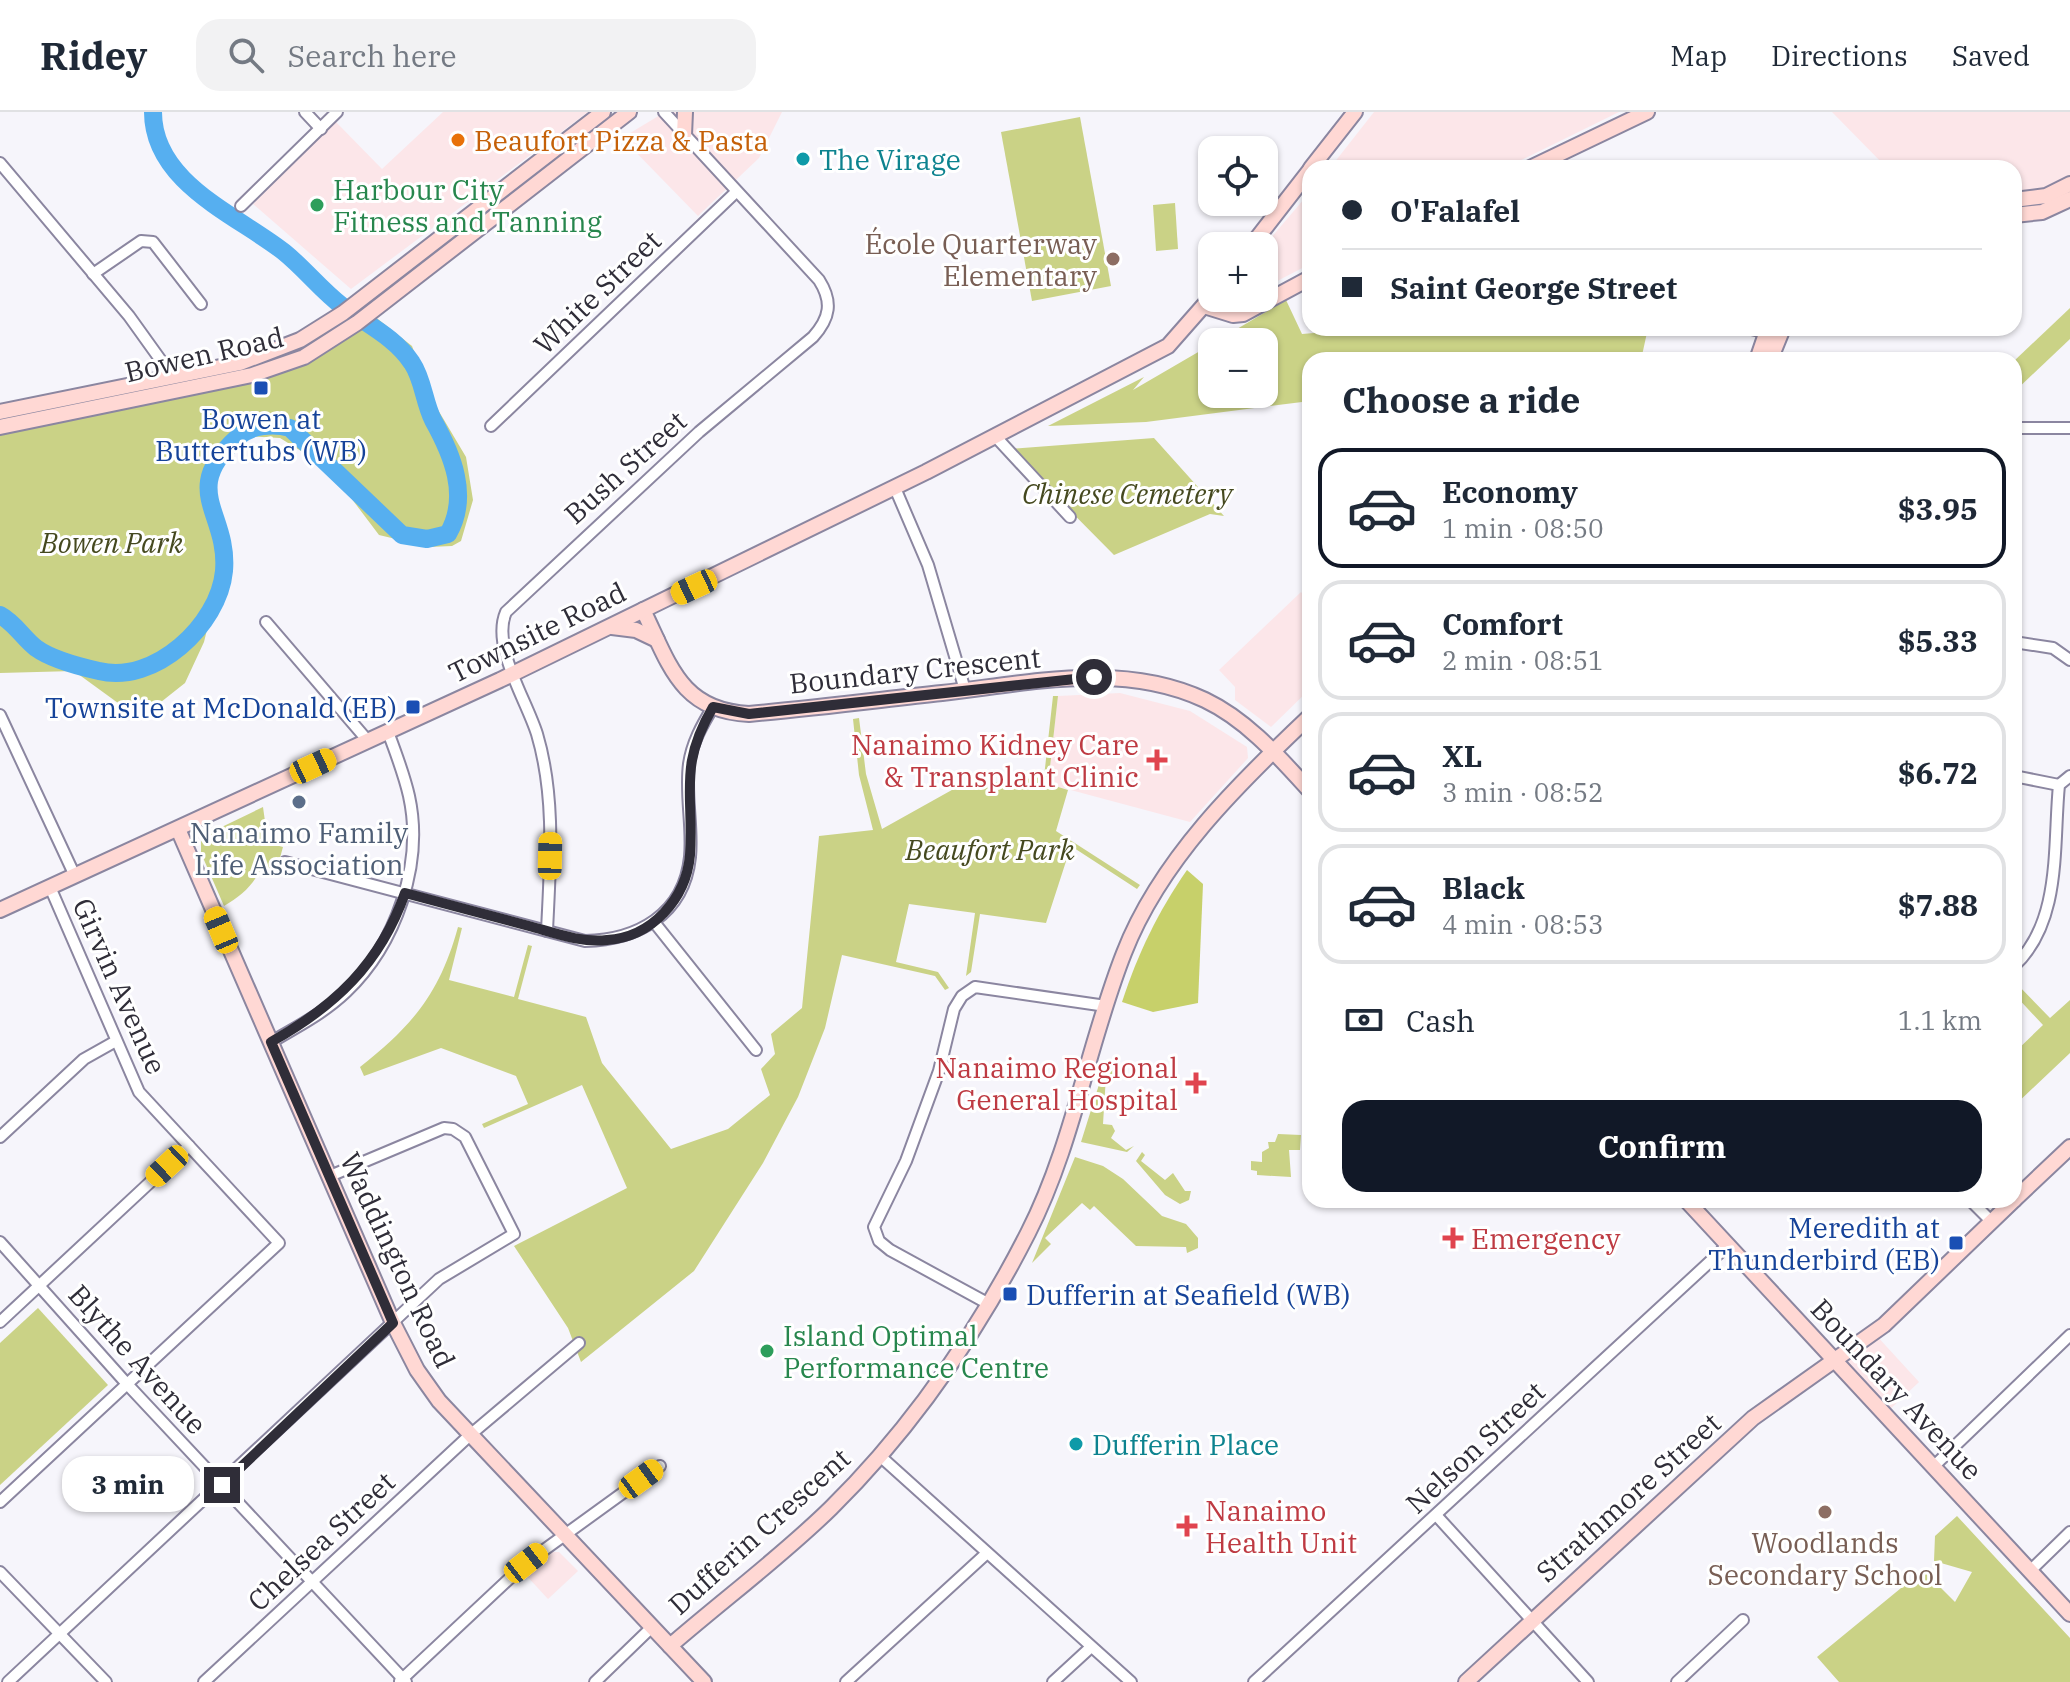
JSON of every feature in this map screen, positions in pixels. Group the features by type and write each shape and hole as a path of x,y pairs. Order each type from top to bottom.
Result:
{"street":[{"path":"305,112 321,129"},
{"path":"241,206 337,112"},
{"name":"Bowen Road","path":"0,412 240,363 286,346 343,313 603,112"},
{"name":"Bowen Road","path":"0,427 272,370 315,351 357,323 629,112"},
{"path":"664,112 736,192"},
{"path":"684,135 685,112"},
{"path":"1318,160 1355,112"},
{"path":"1547,160 1647,112"},
{"path":"0,163 151,345 167,377"},
{"path":"1262,232 1302,181"},
{"path":"2022,199 2046,196 2070,184"},
{"name":"Bush Street","path":"547,931 548,795 538,739 501,640 503,618 511,605 699,432 813,337 827,318 828,296 819,280 736,192"},
{"name":"White Street","path":"491,426 736,192"},
{"path":"2022,214 2042,212 2070,199"},
{"path":"93,274 141,241 153,242 201,304"},
{"name":"Townsite Road","path":"1278,294 1302,282"},
{"name":"Townsite Road","path":"0,910 514,673 895,488 1168,346 1198,312"},
{"path":"2022,428 2070,428"},
{"path":"995,436 1070,517"},
{"path":"895,488 928,565 965,690"},
{"name":"Boundary Crescent","path":"643,610 675,677 685,689 713,707 749,714 1094,677 1146,680 1180,689 1218,707 1273,751"},
{"path":"266,622 368,741"},
{"path":"610,627 636,630 657,640"},
{"path":"2022,643 2053,648 2070,660"},
{"path":"285,862 585,941 626,937 654,922 674,901 687,873 688,766 696,738 713,707"},
{"name":"Girvin Avenue","path":"0,715 75,876"},
{"name":"Dufferin Crescent","path":"670,1646 829,1509 880,1456 932,1390 989,1304 1030,1231 1064,1144 1124,953 1158,887 1181,854 1273,751 1302,724"},
{"path":"271,1042 312,1019 348,990 378,952 405,893 413,840 411,807 388,732"},
{"path":"1273,751 1302,782"},
{"path":"2022,957 2038,940 2047,917 2059,785 2070,776"},
{"path":"2022,778 2059,785"},
{"name":"Waddington Road","path":"178,829 393,1323 417,1370 470,1435 704,1682"},
{"name":"Girvin Avenue","path":"50,887 139,1092 279,1243 127,1384"},
{"path":"654,922 756,1050"},
{"path":"989,1304 890,1250 879,1241 874,1227 906,1161 939,1071 954,1009 975,987 1106,1006"},
{"path":"0,1137 84,1059 116,1041"},
{"path":"8,1682 439,1279 514,1234 465,1137 453,1129 444,1128 330,1176"},
{"path":"0,1322 189,1146"},
{"name":"Strathmore Street","path":"2022,1192 2070,1147"},
{"name":"Boundary Avenue","path":"1693,1208 2070,1614"},
{"path":"1978,1208 1991,1221"},
{"name":"Strathmore Street","path":"1466,1682 1753,1418 1884,1325 2005,1208"},
{"name":"Blythe Avenue","path":"0,1242 402,1681"},
{"name":"Nelson Street","path":"1254,1682 1728,1245"},
{"path":"1933,1467 2070,1335"},
{"name":"Chelsea Street","path":"204,1682 470,1435 579,1343"},
{"path":"0,1502 127,1384"},
{"path":"880,1456 1131,1682"},
{"path":"402,1681 526,1563 660,1466"},
{"path":"1436,1515 1588,1682"},
{"path":"2030,1571 2070,1532"},
{"path":"846,1682 987,1553"},
{"path":"0,1572 106,1682"},
{"path":"1677,1682 1743,1620"},
{"path":"595,1682 652,1627"},
{"path":"1053,1682 1091,1647"}],"shaded area":[{"path":"443,112 588,112 351,289 253,204 336,122 382,169"},
{"path":"665,112 782,112 759,158 698,216 622,138"},
{"path":"1374,112 1619,112 1521,160 1336,160"},
{"path":"1832,112 2070,112 2070,178 2040,192 2022,194 2022,160 1879,160"},
{"path":"1302,201 1302,268 1278,281 1276,232"},
{"path":"1301,592 1302,697 1271,727 1235,700 1235,687 1219,670"},
{"path":"1120,693 1190,711 1247,747 1248,758 1190,822 1052,785 1049,776 1058,696"},
{"path":"1875,1334 1919,1382 1886,1413 1837,1361"},
{"path":"549,1552 559,1552 578,1571 548,1599 525,1574"}],"green space":[{"path":"1080,117 1111,286 1032,301 1001,132"},
{"path":"1175,203 1178,249 1156,251 1153,205"},
{"path":"1286,300 1302,336 1646,336 1643,352 1302,352 1302,402 1278,405 1278,328 1239,328 1266,312 1278,312 1278,305"},
{"path":"2070,308 2070,339 2022,384 2022,353"},
{"name":"Bowen Park","path":"369,312 412,346 431,398 466,457 473,500 461,541 452,546 429,547 379,535 339,482 314,459 280,438 248,436 219,454 214,463 214,492 225,537 221,573 204,642 185,683 161,702 118,703 74,671 0,673 0,425 142,399 247,373 295,357 336,336"},
{"path":"1198,352 1198,408 1255,408 1146,422 1048,426 1144,377 1133,390"},
{"name":"Chinese Cemetery","path":"1154,438 1224,516 1210,514 1114,555 1009,449"},
{"name":"Beaufort Park","path":"1053,696 1058,696 1049,776 1052,785 1068,790 1056,831 1140,885 1137,889 1071,846 1046,923 980,914 971,972 966,976 975,913 909,904 896,962 938,972 949,988 945,990 935,976 842,955 825,1028 798,1097 763,1163 694,1271 581,1362 568,1328 514,1246 627,1188 582,1085 484,1128 482,1124 528,1104 516,1076 441,1048 364,1076 360,1067 395,1037 422,1006 443,971 458,927 462,928 449,980 514,997 528,945 532,946 518,999 586,1017 602,1063 671,1149 728,1129 770,1095 761,1069 775,1054 771,1034 802,1008 819,836 873,830 859,775 853,719 859,718 866,774 882,829 959,786 1044,777"},
{"path":"263,807 268,843 283,847 276,872 262,866 246,889 224,906 201,853 201,837"},
{"path":"1187,870 1203,884 1198,1003 1153,1012 1122,1002 1150,933"},
{"path":"2022,989 2050,1018 2070,1000 2070,1053 2022,1098 2022,1045 2043,1025 2022,1003"},
{"path":"1119,1067 1119,1075 1106,1076 1103,1124 1112,1125 1115,1131 1111,1138 1126,1150 1134,1146 1127,1152 1081,1142 1102,1075"},
{"path":"1278,1134 1301,1135 1300,1150 1289,1150 1291,1177 1257,1175 1257,1171 1251,1170 1251,1161 1262,1162 1262,1152 1269,1148 1268,1142 1275,1142"},
{"path":"1142,1152 1145,1155 1141,1161 1165,1180 1173,1173 1185,1191 1191,1191 1189,1200 1180,1204 1165,1195 1136,1161"},
{"path":"1075,1157 1103,1166 1123,1179 1162,1216 1186,1224 1198,1238 1198,1248 1187,1253 1186,1247 1136,1246 1094,1206 1090,1210 1082,1203 1045,1238 1051,1244 1032,1263"},
{"path":"38,1308 108,1385 0,1485 0,1343"},
{"path":"1957,1516 2070,1638 2070,1682 1839,1682 1817,1657 1923,1570 1955,1602 1972,1572 1934,1561 1935,1536"}],"waterway":[{"path":"0,615 42,652 66,662 120,673 141,669 161,660 197,630 219,591 224,571 224,551 210,502 211,472 220,456 243,433 270,425 290,428 402,535 427,539 448,534 454,520 458,490 452,461 412,363 380,332 334,300 284,252 201,195 182,178 167,159 157,137 153,112"}],"place":[{"name":"Beaufort Pizza & Pasta","path":"458,140"},
{"name":"The Virage","path":"803,159"},
{"name":"Harbour City Fitness and Tanning","path":"317,205"},
{"name":"École Quarterway Elementary","path":"1113,259"},
{"name":"Bowen at Buttertubs (WB)","path":"261,388"},
{"name":"Townsite at McDonald (EB)","path":"413,707"},
{"name":"Nanaimo Kidney Care & Transplant Clinic","path":"1157,760"},
{"name":"Nanaimo Family Life Association","path":"299,802"},
{"name":"Nanaimo Regional General Hospital","path":"1196,1083"},
{"name":"Emergency","path":"1453,1238"},
{"name":"Meredith at Thunderbird (EB)","path":"1956,1243"},
{"name":"Dufferin at Seafield (WB)","path":"1010,1294"},
{"name":"Island Optimal Performance Centre","path":"767,1351"},
{"name":"Dufferin Place","path":"1076,1444"},
{"name":"Woodlands Secondary School","path":"1825,1512"},
{"name":"Nanaimo Health Unit","path":"1187,1526"}],"route":[{"path":"222,1485 393,1323 271,1042 312,1019 348,990 378,952 405,893 585,941 626,937 643,930 663,914 681,889 690,857 688,766 696,738 713,707 749,714 1094,677"}]}
